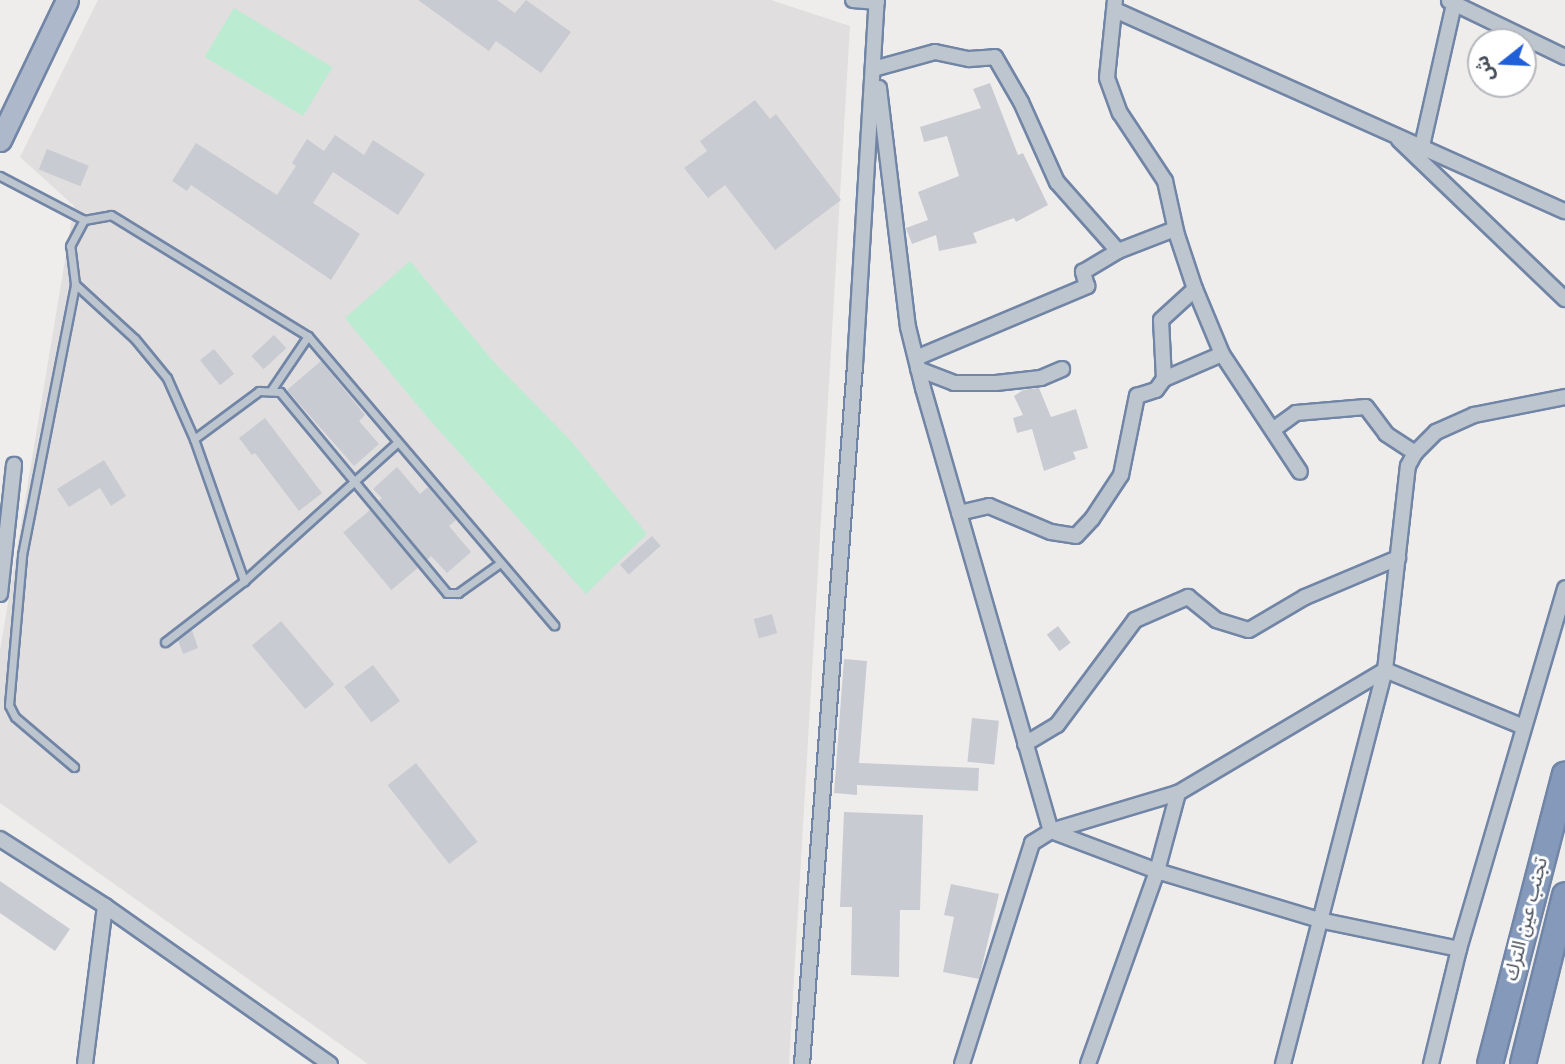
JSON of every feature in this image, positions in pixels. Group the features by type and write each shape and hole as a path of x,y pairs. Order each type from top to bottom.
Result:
{"highway":[{"name":"تجنب عين الترك","path":"1490,1064 1565,775"},
{"name":"تجنب عين الترك","path":"1523,1064 1565,895"}],"main road":[{"path":"0,140 67,0"}],"street":[{"path":"802,1064 855,365 875,48 877,1 853,0"},
{"path":"1422,146 1453,1 1565,57"},
{"path":"1300,472 1222,354 1195,289 1175,229 1165,181 1120,113 1107,78 1115,5 1565,211"},
{"path":"875,48 900,266 917,363 1051,831"},
{"path":"877,68 935,52 969,59 995,57 1021,102 1057,182 1118,251"},
{"path":"1392,132 1565,299"},
{"path":"917,363 1087,286 1083,272 1118,251 1175,229"},
{"path":"1164,379 1161,320 1195,289"},
{"path":"959,513 989,506 1051,532 1076,536 1092,519 1122,475 1137,396 1157,390 1164,379 1222,354"},
{"path":"917,363 954,383 996,383 1041,378 1062,369"},
{"path":"1283,1064 1385,670 1408,466 1415,453 1436,432 1474,415 1565,397"},
{"path":"1274,429 1296,413 1366,408 1386,434 1415,453"},
{"path":"0,594 14,465"},
{"path":"1025,744 1057,725 1135,620 1188,597 1216,620 1249,630 1305,597 1398,558"},
{"path":"1431,1064 1459,949 1565,588"},
{"path":"1385,670 1524,727"},
{"path":"962,1064 1032,843 1051,831 1178,793 1385,670"},
{"path":"1088,1064 1157,871 1178,793"},
{"path":"1051,831 1157,871 1319,920 1459,949"},
{"path":"0,839 105,906 330,1064"},
{"path":"85,1064 105,906"}],"lane":[{"path":"0,176 84,219 111,215 308,336 554,625"},
{"path":"74,767 15,717 9,705 22,555 75,284 70,246 84,219"},
{"path":"75,284 135,339 167,378 194,439 244,581"},
{"path":"272,389 308,336"},
{"path":"194,439 260,391 280,391 447,593 458,593 500,563"},
{"path":"165,642 244,581 398,442"}],"shaded area":[{"path":"98,0 771,0 850,26 789,1064 368,1064 0,803 0,651 74,206 20,157"}],"green space":[{"path":"234,8 333,67 303,116 205,57"},
{"path":"410,261 493,361 571,441 647,534 586,594 428,418 345,318"}],"building":[{"path":"418,0 497,0 515,13 526,0 571,32 541,73 496,41 489,51"},
{"path":"990,83 1018,155 1023,153 1048,205 1016,222 1014,218 973,233 977,243 939,251 936,235 912,244 906,228 928,220 918,192 959,176 947,136 924,142 920,127 981,108 973,89"},
{"path":"755,100 770,119 776,114 841,200 775,250 725,185 708,198 684,168 707,151 700,141"},
{"path":"335,135 364,155 373,140 425,174 398,215 333,172 313,203 360,234 331,280 191,185 187,191 172,181 196,143 277,195 296,166 292,163 307,139 324,151"},
{"path":"47,149 89,166 80,186 39,169"},
{"path":"274,335 286,348 264,369 251,356"},
{"path":"214,349 234,374 220,385 200,360"},
{"path":"321,361 365,415 359,421 379,444 354,466 287,390"},
{"path":"1039,388 1051,417 1076,409 1088,448 1073,452 1076,459 1044,471 1032,429 1017,433 1013,418 1023,415 1014,396 1023,390"},
{"path":"265,418 322,493 299,511 255,453 252,455 239,438"},
{"path":"104,460 126,496 111,506 100,488 69,507 57,489"},
{"path":"397,467 420,494 428,487 456,520 449,526 471,552 447,573 431,556 427,560 379,501 382,498 373,489"},
{"path":"370,510 418,567 391,590 343,532"},
{"path":"652,536 661,546 629,574 620,565"},
{"path":"772,614 777,633 759,638 754,619"},
{"path":"281,621 334,685 305,709 252,645"},
{"path":"1058,626 1071,643 1059,651 1047,634"},
{"path":"192,630 198,648 183,654 178,640"},
{"path":"844,659 867,661 859,763 979,768 978,791 857,785 857,795 834,793"},
{"path":"373,665 400,701 371,723 344,687"},
{"path":"972,718 999,721 994,765 967,762"},
{"path":"416,763 478,842 449,864 388,785"},
{"path":"844,812 923,815 920,910 900,910 899,977 851,975 852,907 840,907"},
{"path":"0,881 70,929 55,951 0,913"},
{"path":"951,884 999,894 979,979 943,972 954,917 944,915"}]}
